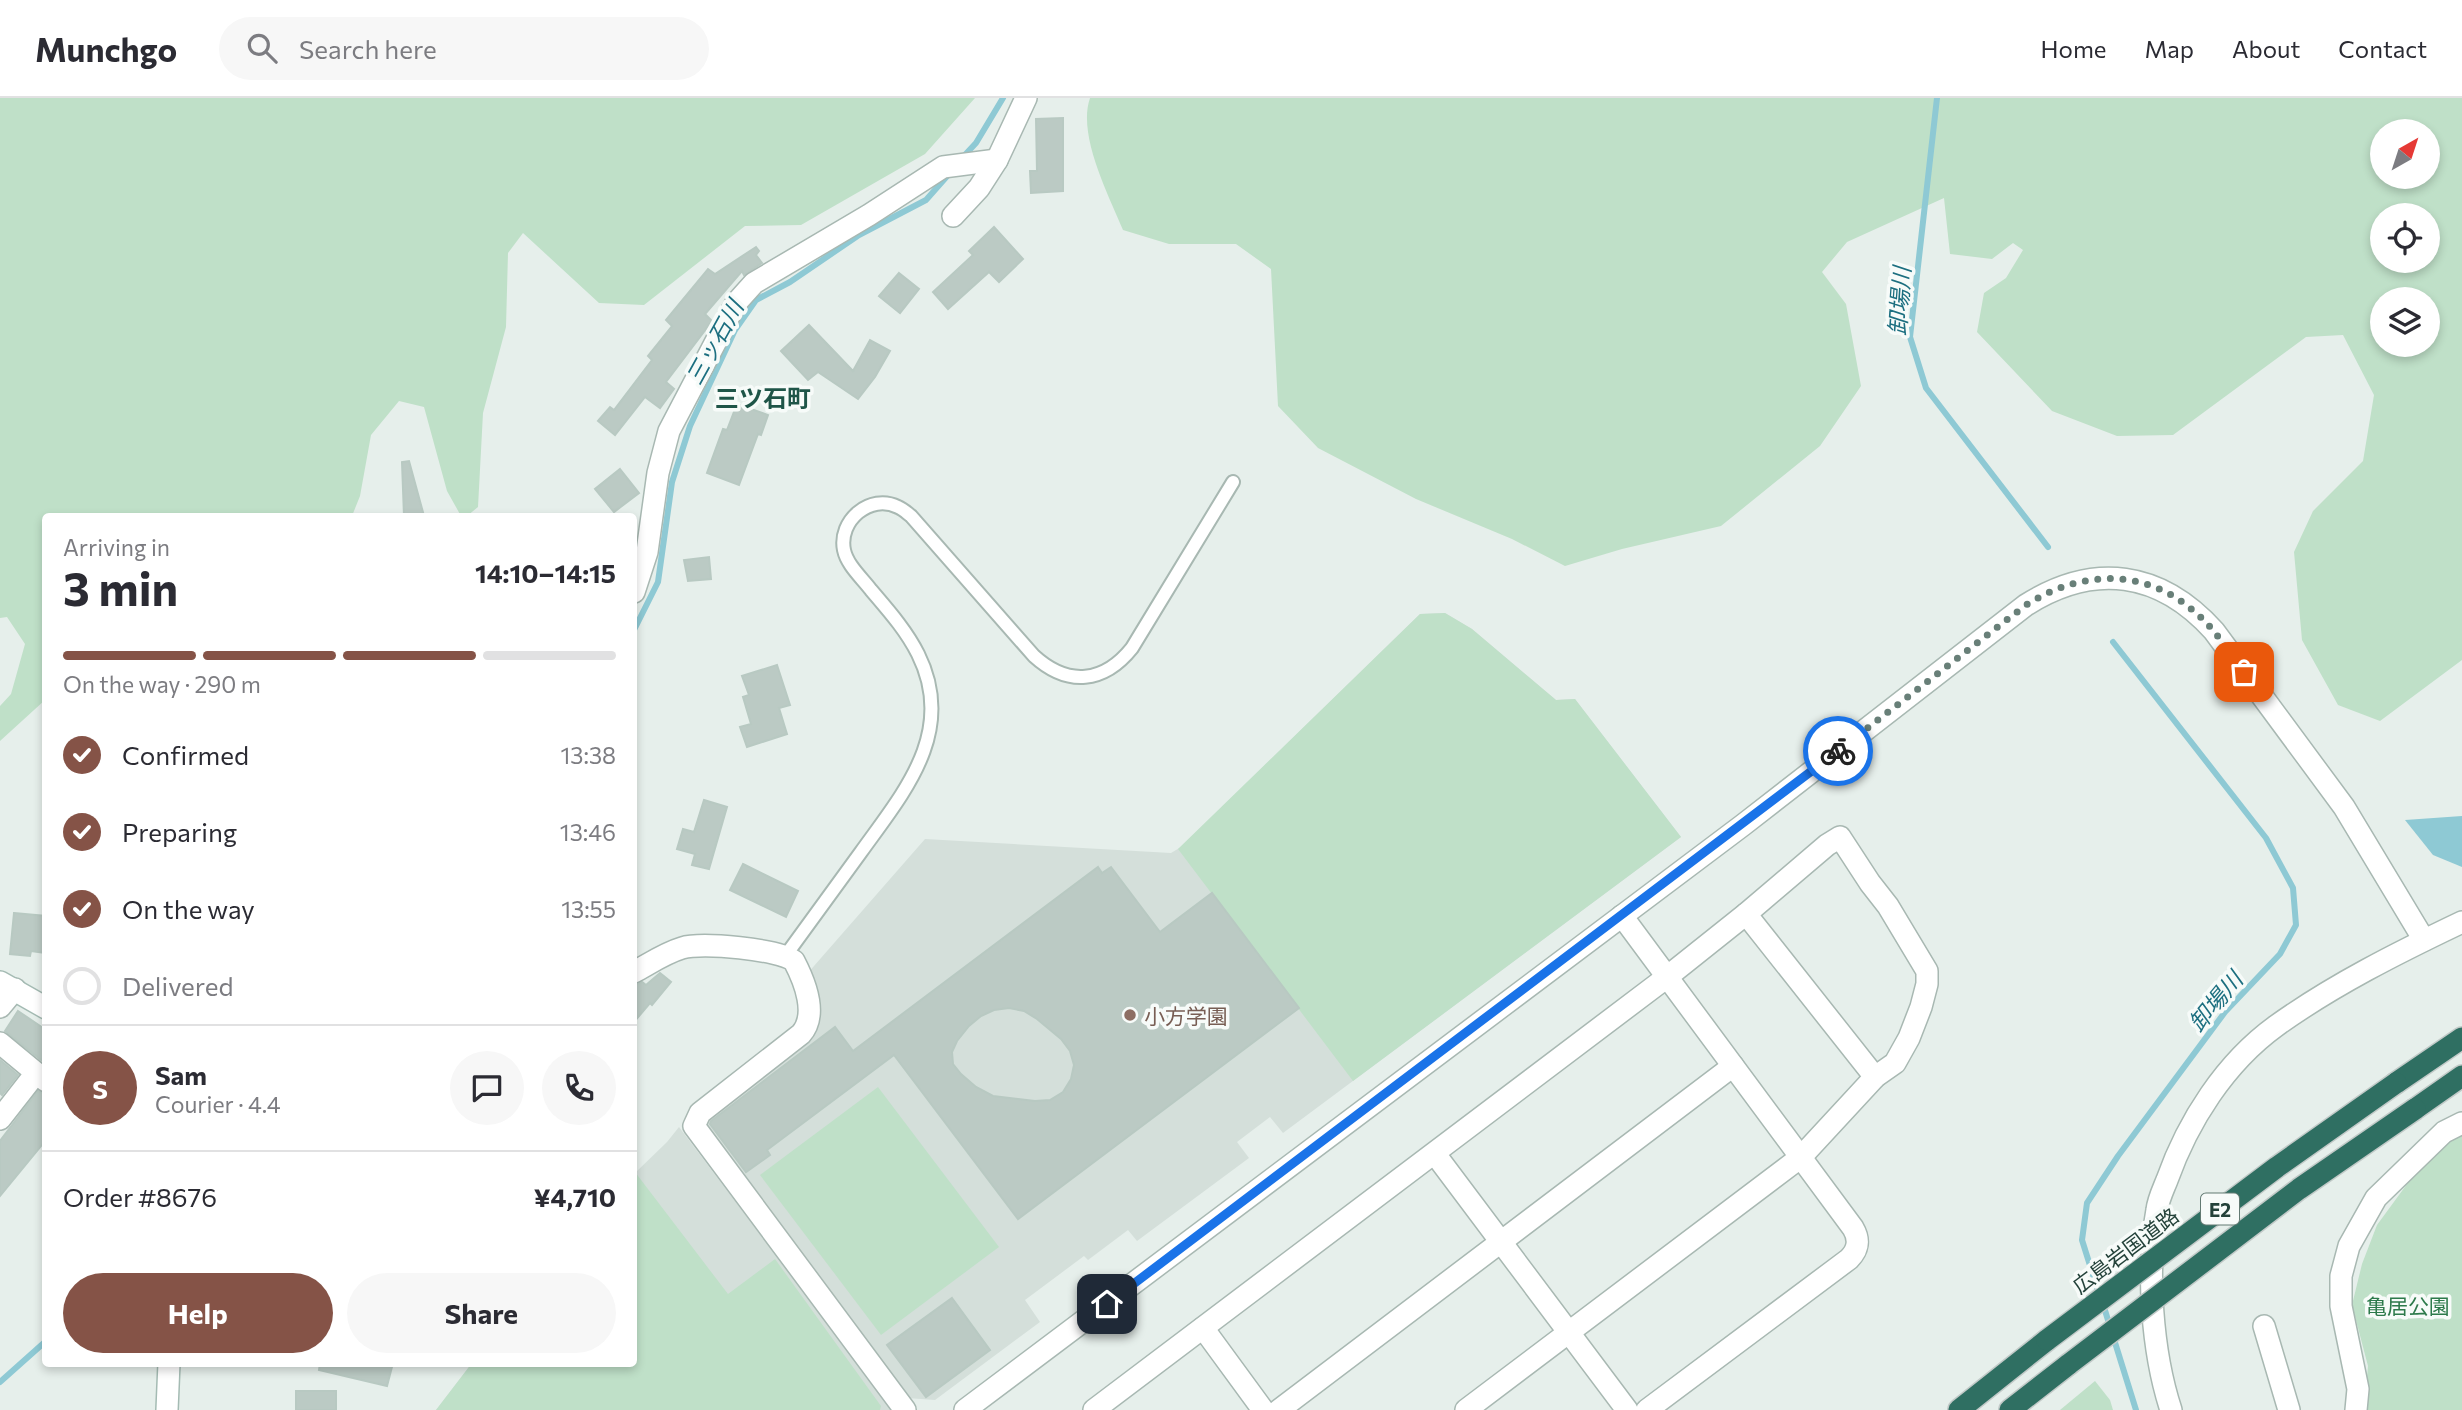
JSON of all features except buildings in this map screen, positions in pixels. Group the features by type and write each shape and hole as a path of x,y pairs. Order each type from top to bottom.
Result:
{"highway":[{"name":"広島岩国道路","path":"1959,1410 2047,1340 2277,1167 2462,1038"},
{"name":"E2","path":"2010,1410 2299,1189 2462,1076"}],"street":[{"path":"953,216 979,188 1026,98"},
{"path":"637,583 647,552 658,473 669,432 736,303 754,283 869,215 943,167 993,160"},
{"path":"965,1410 1622,916 2026,605 2067,584 2113,578 2137,581 2180,599 2198,614 2214,631 2344,807 2424,940"},
{"path":"1094,1410 1667,977 1840,837 1888,906 1927,971 1927,984 1909,1038 1895,1063 1875,1077 1801,1157 1466,1410"},
{"path":"1746,914 1875,1077"},
{"path":"1622,916 1856,1231 1858,1242 1849,1259 1647,1410"},
{"path":"2171,1410 2164,1390 2151,1296 2157,1208 2183,1140 2203,1104 2241,1058 2275,1027 2330,992 2462,922"},
{"path":"637,970 668,954 696,945 786,956 794,961 809,1008 807,1027 700,1113 694,1126 905,1410"},
{"path":"0,1007 7,985 42,1006"},
{"path":"0,1043 41,1077 0,1119"},
{"path":"1279,1410 1733,1066"},
{"path":"2356,1410 2358,1389 2341,1306 2340,1276 2349,1246 2376,1198 2444,1132 2462,1123"},
{"path":"1435,1154 1627,1410"},
{"path":"2264,1326 2290,1410"},
{"path":"1203,1328 1264,1410"},
{"path":"167,1410 169,1367"}],"lane":[{"path":"786,956 905,790 923,756 928,737 930,698 920,660 900,626 844,551 844,534 851,518 864,507 881,503 897,506 911,516 1046,667 1061,674 1093,676 1109,671 1122,661 1132,648 1233,482"}],"shaded area":[{"name":"小方学園","path":"1445,613 1472,629 1556,700 1575,699 1681,837 1283,1133 1270,1117 1237,1142 1249,1158 1137,1241 1128,1230 1088,1260 1084,1256 1025,1300 1040,1322 935,1400 907,1398 705,1133 706,1116 819,1023 807,974 925,839 1171,853 1181,847 1420,614"},
{"path":"679,1127 893,1410 436,1410 469,1367 637,1367 637,1171"}],"green space":[{"path":"0,98 975,98 925,154 801,225 745,226 644,305 599,303 523,233 508,253 506,327 483,413 478,507 471,513 459,513 447,491 424,407 399,401 371,435 360,496 353,513 42,513 42,703 0,741 0,706 11,694 25,644 7,617 0,618"},
{"path":"1090,98 2462,98 2462,660 2380,721 2338,705 2302,640 2294,552 2313,511 2363,461 2374,395 2343,335 2306,337 2173,435 2117,436 2052,411 1977,332 1984,293 2006,278 2023,250 2013,243 1992,259 1950,254 1944,198 1847,242 1822,272 1846,304 1861,386 1820,446 1721,526 1622,549 1565,566 1512,539 1416,499 1318,448 1278,406 1271,269 1236,244 1169,244 1123,230 1096,165 1088,129"},
{"path":"1445,613 1472,629 1556,700 1575,699 1681,837 1353,1081 1178,849 1420,614"},
{"path":"878,1087 999,1247 881,1335 760,1175"},
{"name":"亀居公園","path":"2462,1132 2462,1410 2364,1410 2368,1366 2352,1305 2362,1264 2377,1225 2410,1180 2448,1140"},
{"path":"637,1175 728,1294 775,1259 881,1406 880,1410 436,1410 469,1367 637,1367"},
{"path":"2095,1381 2110,1400 2113,1410 2060,1410"}],"water":[{"path":"2462,816 2462,867 2433,855 2405,820"}],"waterway":[{"name":"三ッ石川","path":"963,157 976,143 1003,98"},
{"name":"卸場川","path":"1937,98 1910,337 1926,388 2048,547"},
{"name":"三ッ石川","path":"637,624 658,582 672,482 690,426 735,330 756,300 790,282 859,235 926,200 949,174"},
{"name":"卸場川","path":"2099,1294 2082,1240 2087,1203 2118,1156 2225,1012 2280,954 2296,925 2293,888 2266,838 2113,642"},
{"name":"卸場川","path":"2103,1304 2136,1410"},
{"name":"三ッ石川","path":"0,1382 42,1345"}],"way so far":[{"path":"1838,751 2026,605 2067,584 2090,579 2137,581 2180,599 2214,631 2244,672"}],"place":[{"name":"小方学園","path":"1130,1015"}],"district":[{"name":"三ツ石町","path":"763,397"}],"route":[{"path":"1107,1304 1838,751"}]}
